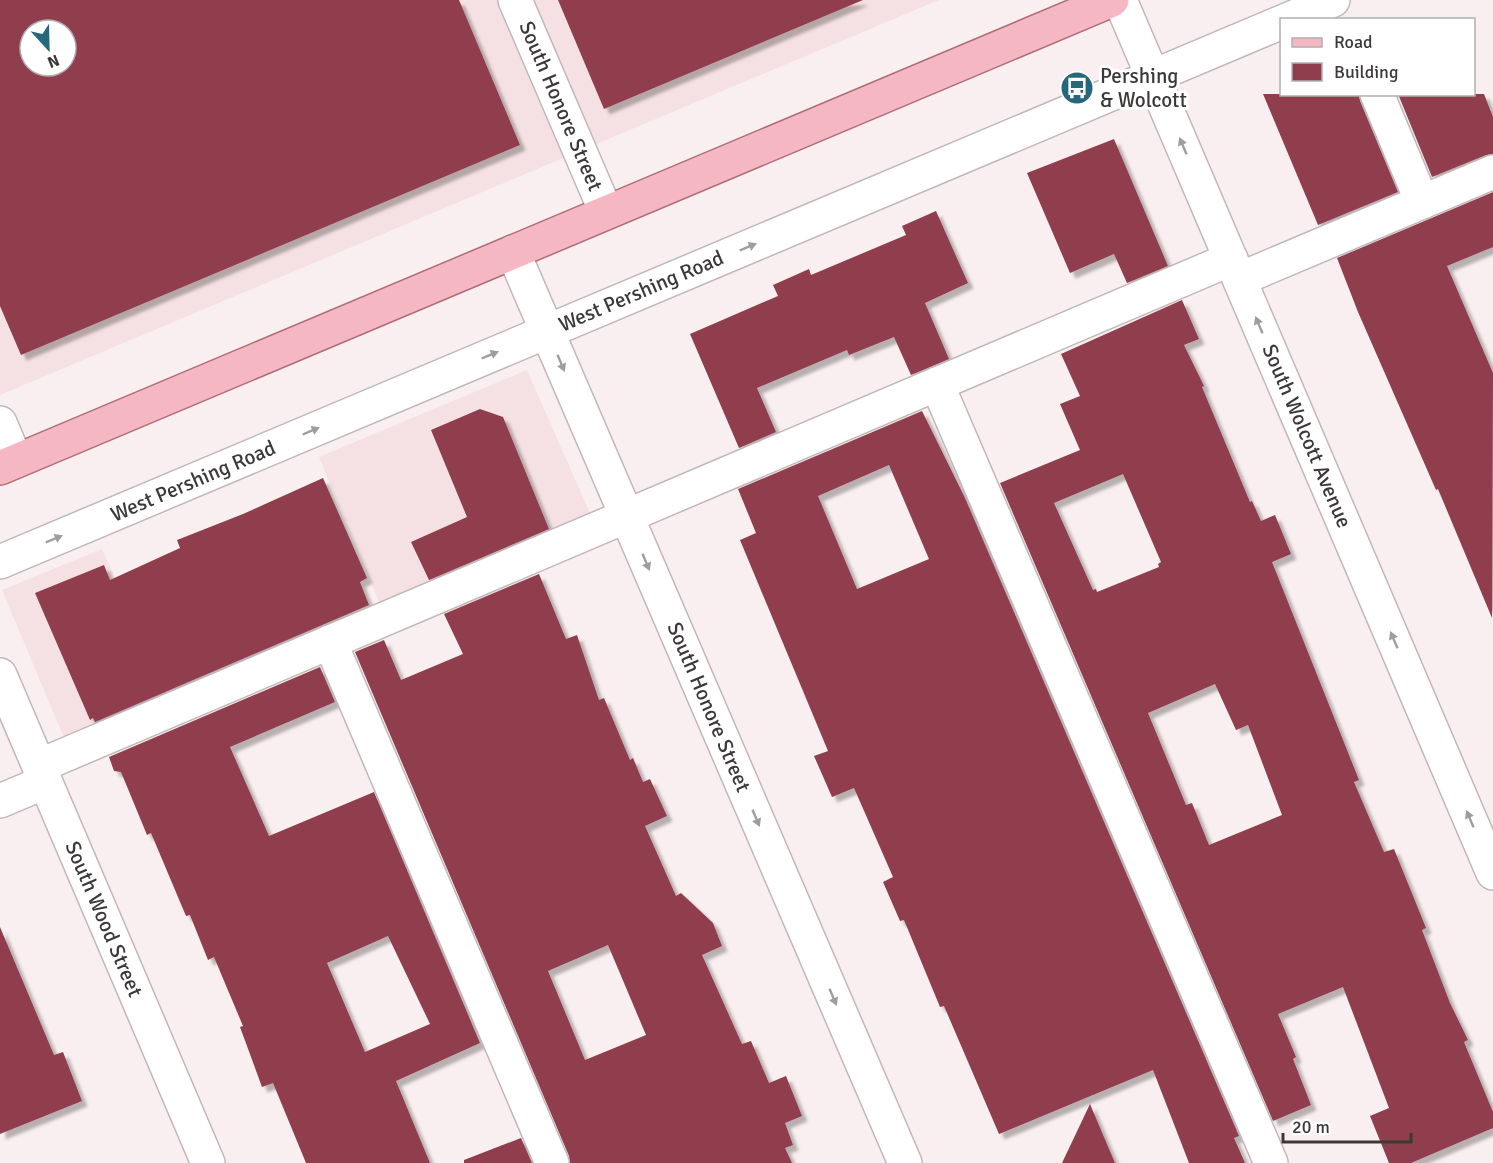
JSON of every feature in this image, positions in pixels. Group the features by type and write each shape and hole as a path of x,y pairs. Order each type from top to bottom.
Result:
{"main road":[{"path":"8,464 1112,0"}],"street":[{"name":"South Honore Street","path":"515,0 606,212"},
{"name":"South Wolcott Avenue","path":"1120,0 1493,873"},
{"path":"1292,18 1333,0"},
{"name":"West Pershing Road","path":"0,562 1280,22"},
{"path":"1378,96 1422,202"},
{"path":"0,801 42,774 330,642 937,384 1235,269 1422,202 1493,172"},
{"name":"South Honore Street","path":"513,252 905,1163"},
{"path":"937,384 1271,1163"},
{"path":"0,423 8,464"},
{"path":"330,642 552,1163"},
{"name":"South Wood Street","path":"0,675 208,1163"}],"shaded area":[{"path":"0,0 939,0 0,395"},
{"path":"527,370 597,529 386,619 319,457"},
{"path":"102,549 174,709 70,752 2,590"}],"building":[{"path":"0,0 459,0 520,145 21,355 0,306"},
{"path":"558,0 863,0 604,109"},
{"path":"1263,94 1359,96 1398,192 1318,225"},
{"path":"1484,94 1493,117 1493,154 1432,177 1399,96"},
{"path":"1114,139 1168,266 1127,283 1114,254 1070,273 1027,173"},
{"path":"1493,192 1493,247 1447,266 1493,373 1492,618 1438,489 1436,490 1358,312 1337,258"},
{"path":"936,211 968,283 925,303 949,359 911,375 894,337 849,355 847,350 757,388 776,432 739,448 690,334 778,296 773,285 809,269 811,275 906,235 902,226"},
{"path":"1182,300 1199,339 1184,345 1204,386 1202,387 1250,502 1252,501 1261,521 1275,515 1291,554 1272,562 1359,780 1354,782 1384,852 1394,849 1426,928 1422,930 1450,1003 1468,1040 1464,1042 1493,1112 1493,1128 1411,1163 1389,1163 1370,1116 1389,1108 1343,987 1278,1014 1296,1057 1293,1059 1311,1105 1273,1121 1000,483 1080,450 1060,404 1080,396 1061,354","holes":["1123,474 1161,562 1158,564 1159,567 1097,592 1096,589 1093,590 1054,503","1215,684 1236,730 1248,725 1282,815 1209,845 1192,803 1186,805 1148,713"]},
{"path":"480,409 503,417 549,529 429,580 411,542 467,517 431,430"},
{"path":"922,411 965,498 1239,1136 1234,1138 1245,1163 1189,1163 1153,1070 999,1134 944,1006 940,1007 904,920 900,921 883,882 893,877 854,788 832,797 814,756 828,751 740,540 756,533 738,489","holes":["889,465 929,559 857,589 818,496"]},
{"path":"323,478 367,578 360,582 369,605 95,722 93,718 90,720 35,593 104,565 110,580 180,548 177,540 243,514"},
{"path":"539,574 566,639 577,635 599,700 604,698 630,760 633,758 643,782 650,779 667,816 645,826 676,896 681,893 713,923 722,946 702,955 742,1044 751,1041 769,1083 786,1076 802,1116 785,1123 793,1145 785,1148 792,1163 570,1163 355,652 384,640 401,680 463,654 444,614","holes":["608,945 646,1035 585,1060 548,971"]},
{"path":"320,667 335,702 230,747 269,836 374,792 480,1043 396,1081 430,1163 306,1163 273,1083 262,1087 240,1027 243,1026 214,957 208,960 190,915 186,916 151,833 147,835 121,772 114,771 109,757","holes":["388,936 430,1024 365,1052 327,963"]},
{"path":"0,927 54,1055 63,1052 82,1101 0,1134"},
{"path":"1090,1104 1115,1163 1062,1163"},
{"path":"521,1138 532,1163 464,1163 464,1160"}],"place":[{"name":"Pershing & Wolcott","path":"1077,88"}]}
